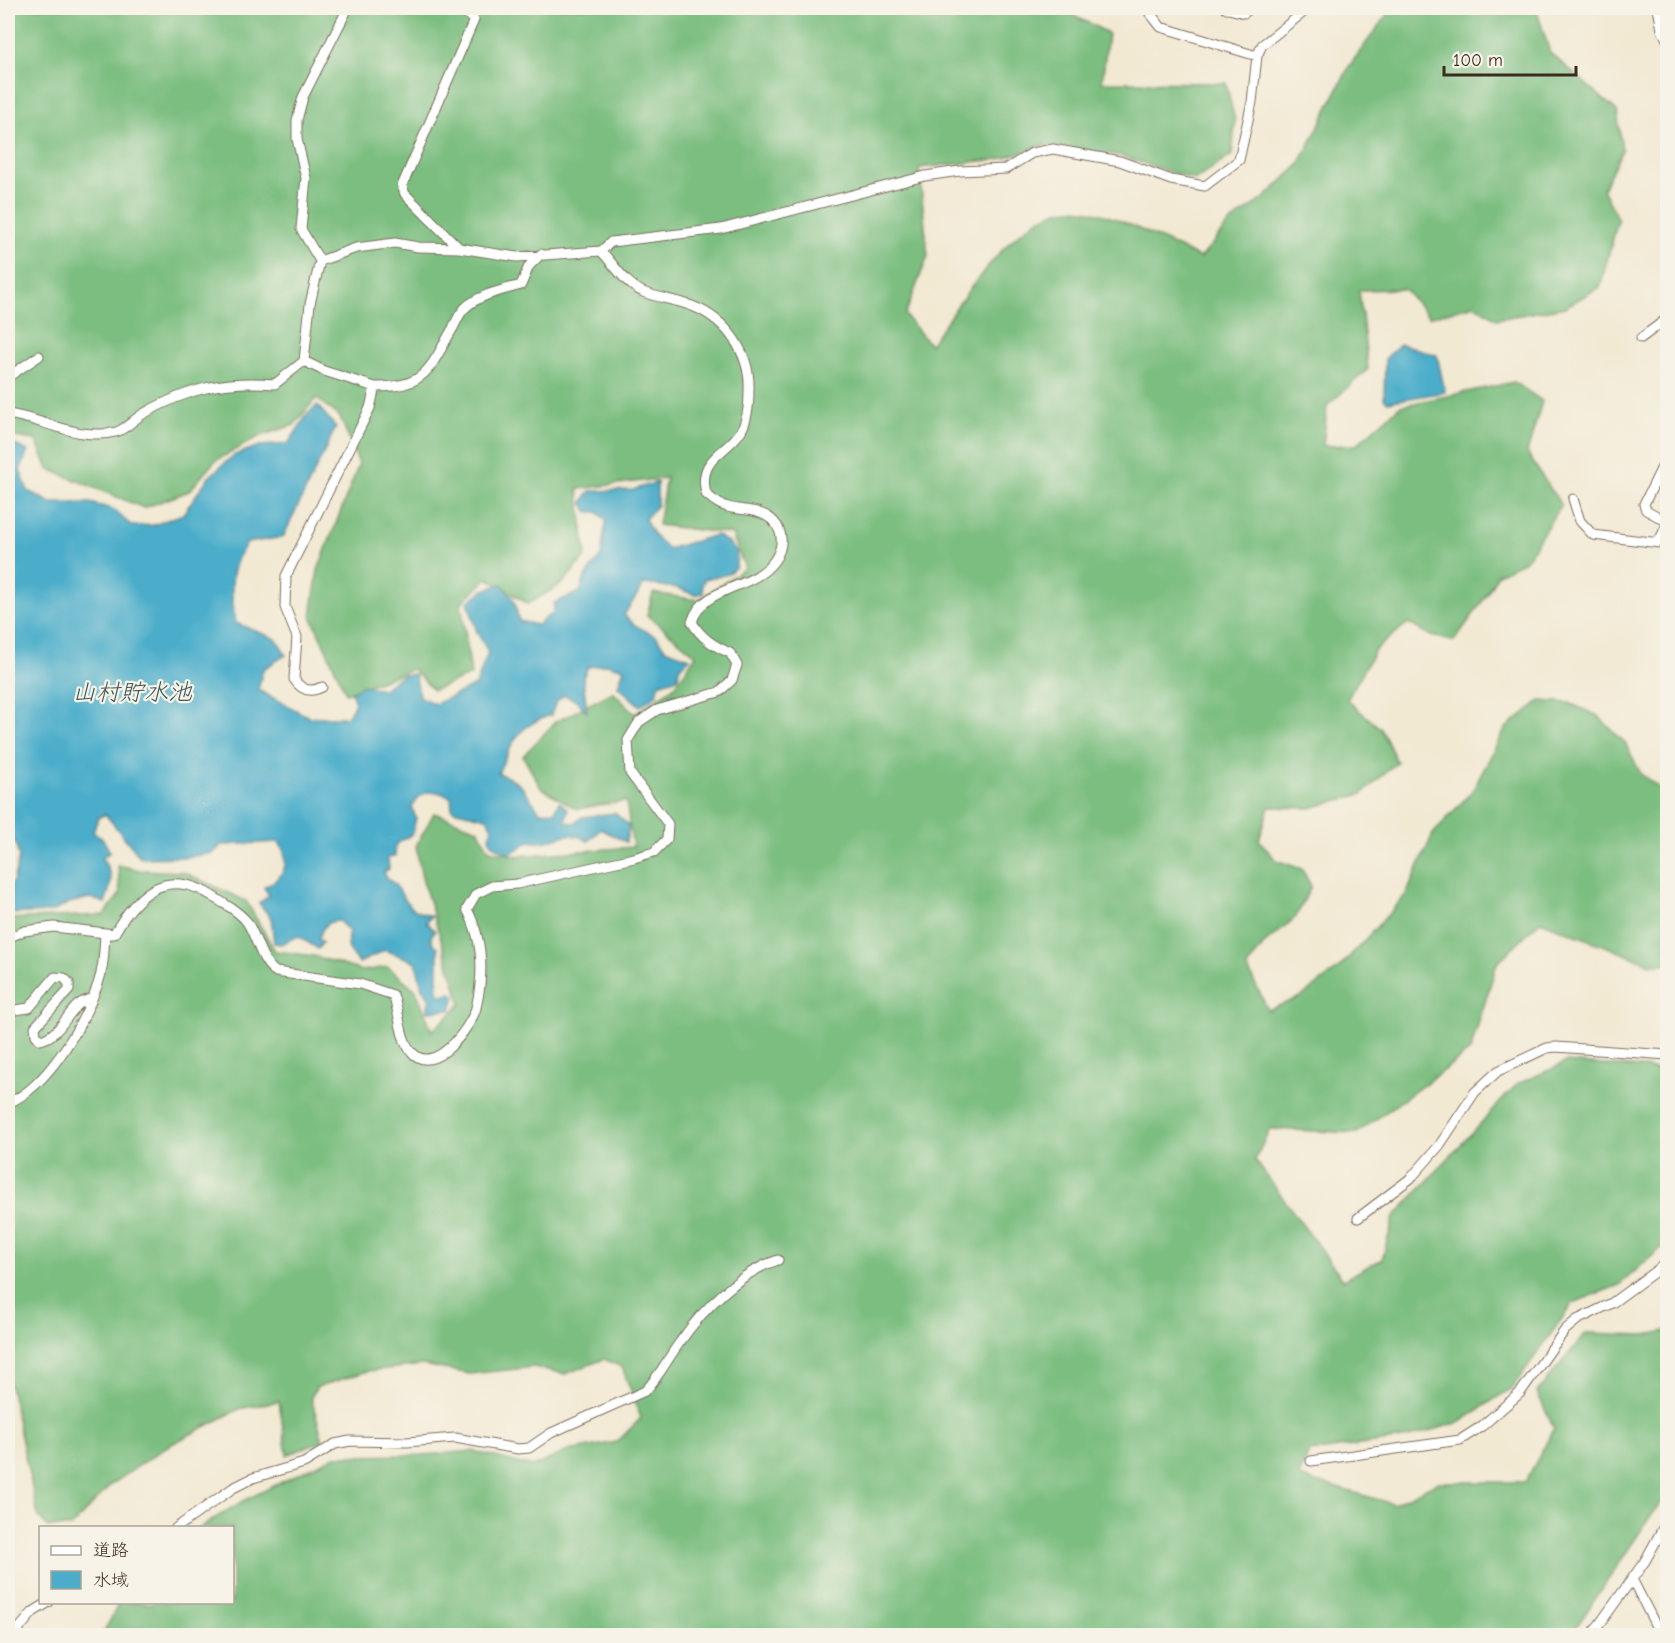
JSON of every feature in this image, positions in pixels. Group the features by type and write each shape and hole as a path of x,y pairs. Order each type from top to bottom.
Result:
{"street":[{"path":"8,414 58,428 88,433 118,432 142,414 183,392 244,382 275,384 304,361 310,304 320,261 301,228 306,178 297,139 297,120 303,97 348,8"},
{"path":"459,248 405,194 402,186 474,20 460,8"},
{"path":"1146,8 1161,27 1257,56"},
{"path":"1225,8 1244,13 1251,8"},
{"path":"320,261 356,248 395,243 418,247 459,248 517,257 600,251 610,242 721,229 925,176 1006,169 1032,153 1053,149 1120,162 1177,181 1205,186 1239,160 1252,102 1257,56 1262,45 1309,8"},
{"path":"1658,8 1668,41"},
{"path":"8,938 24,931 54,927 114,934 136,902 154,886 178,884 209,893 245,919 268,967 276,972 360,984 393,994 409,1050 421,1057 429,1058 443,1054 455,1044 475,1011 481,975 479,941 467,909 476,894 492,886 556,876 654,852 667,839 668,824 630,773 628,740 639,722 657,710 718,692 732,680 737,665 730,653 716,647 698,633 692,622 694,616 704,603 716,594 745,584 765,573 777,556 783,541 780,527 771,519 758,513 727,507 706,494 705,471 722,448 735,440 746,421 750,385 742,353 734,336 718,320 692,306 642,291 626,280 600,251"},
{"path":"304,361 324,371 375,387 393,388 411,383 427,372 464,308 492,294 521,285 529,266 540,254"},
{"path":"1641,338 1668,318"},
{"path":"8,377 39,356"},
{"path":"322,687 314,690 304,689 294,679 297,637 285,608 284,585 297,551 370,408 375,387"},
{"path":"1573,499 1580,521 1593,536 1663,543 1668,523 1646,510 1644,504 1668,455"},
{"path":"8,1103 27,1094 44,1076 72,1036 92,998 104,962 105,933"},
{"path":"8,1011 29,1008 56,977 64,978 69,983 69,990 35,1027 36,1035 40,1040 46,1039 56,1030 79,1004 92,998"},
{"path":"1358,1218 1411,1178 1439,1146 1475,1092 1498,1071 1556,1047 1668,1055"},
{"path":"177,1526 233,1488 253,1479 304,1463 335,1444 350,1441 407,1442 455,1438 518,1449 529,1448 550,1433 645,1391 681,1340 730,1288 757,1267 778,1260"},
{"path":"1311,1461 1412,1449 1460,1440 1482,1426 1520,1393 1565,1330 1577,1320 1612,1303 1668,1262"},
{"path":"1591,1635 1645,1561 1668,1519"},
{"path":"1632,1579 1661,1635"},
{"path":"13,1635 33,1612 46,1604"}],"green space":[{"path":"8,8 1059,8 1108,33 1102,82 1226,83 1235,121 1232,155 1195,180 1118,155 1043,145 1000,159 919,168 928,256 905,315 930,345 973,285 1010,242 1030,225 1050,214 1070,209 1101,214 1201,258 1229,223 1263,199 1299,165 1350,65 1392,8 1536,8 1550,53 1617,111 1622,150 1603,189 1618,220 1600,287 1565,307 1497,319 1475,305 1429,317 1404,289 1359,290 1368,369 1327,406 1323,446 1356,445 1400,406 1514,382 1542,401 1527,453 1561,505 1525,561 1498,574 1480,605 1454,641 1431,636 1408,623 1375,650 1347,700 1381,729 1397,762 1362,794 1310,808 1269,807 1259,840 1276,860 1302,869 1311,886 1296,917 1265,943 1247,967 1268,1010 1301,997 1339,968 1406,895 1433,834 1473,790 1505,729 1540,701 1569,703 1598,716 1625,743 1641,774 1667,794 1667,964 1651,964 1540,921 1497,963 1470,1051 1357,1133 1270,1129 1255,1160 1343,1280 1382,1259 1394,1217 1517,1084 1567,1062 1667,1070 1667,1243 1619,1285 1573,1303 1513,1387 1460,1422 1402,1439 1309,1452 1299,1477 1394,1504 1438,1482 1525,1482 1554,1429 1537,1392 1586,1333 1645,1335 1667,1331 1667,1496 1648,1520 1571,1635 97,1635 104,1632 118,1604 234,1604 234,1526 203,1526 243,1501 335,1456 422,1455 474,1451 533,1467 568,1451 617,1442 641,1418 622,1367 604,1359 565,1374 534,1367 470,1374 423,1365 368,1371 317,1387 311,1397 323,1441 287,1455 279,1401 239,1409 166,1447 111,1485 72,1526 46,1526 38,1516 8,1377 8,919 104,915 120,894 118,865 140,870 183,872 246,901 275,951 314,956 362,971 388,967 416,990 432,1031 461,1004 422,878 416,846 434,813 478,829 489,850 518,856 633,847 626,801 577,809 541,788 523,756 555,722 613,692 635,714 675,686 696,655 647,615 653,593 698,600 745,568 732,534 658,525 666,478 578,489 586,556 562,584 528,604 488,578 461,603 471,675 433,690 413,669 346,693 311,616 318,570 359,464 340,417 316,398 294,425 260,436 215,461 189,491 144,508 48,469 36,440 8,436"}],"water":[{"path":"1400,344 1437,355 1445,392 1388,402 1384,399 1385,359"},
{"name":"山村貯水池","path":"317,405 336,427 283,537 247,543 236,562 232,581 236,623 276,639 286,655 263,669 258,690 309,717 347,717 355,703 351,692 363,685 383,689 402,675 415,674 420,697 435,704 476,685 488,652 477,632 468,602 484,590 502,584 514,600 519,621 537,625 554,612 554,603 580,592 585,577 601,556 606,520 597,512 588,512 582,503 590,491 633,490 657,482 657,505 645,519 653,534 668,549 716,535 728,542 737,552 736,567 728,574 705,579 702,585 703,593 695,595 677,588 644,584 624,615 636,626 656,636 665,649 690,658 679,668 678,678 658,684 657,694 640,706 618,686 624,669 607,664 588,667 583,677 587,712 577,701 564,695 556,702 551,715 522,730 498,773 518,784 540,812 555,811 559,802 568,809 565,822 575,823 582,817 615,813 629,826 626,842 601,829 588,841 571,835 545,841 529,841 510,854 494,846 489,838 492,828 487,818 452,810 451,797 428,792 415,802 412,808 416,818 412,834 396,844 395,856 388,858 389,869 384,872 413,909 432,916 426,922 435,931 431,936 433,944 438,947 438,992 441,995 451,993 455,996 451,1010 427,1011 430,998 422,989 416,962 385,950 359,963 349,948 347,940 349,931 339,921 325,925 318,938 322,943 318,949 298,936 281,944 274,943 271,918 259,903 269,896 264,887 277,879 284,868 285,856 279,842 222,845 213,853 187,857 141,858 105,814 98,818 93,832 103,839 110,852 102,858 109,870 111,880 105,903 90,898 69,903 52,912 8,914 8,886 13,882 19,857 15,841 8,837 8,442 28,451 20,470 28,491 51,503 90,503 113,509 132,526 154,525 183,514 208,478 233,456 259,446 288,444 307,415"}]}
